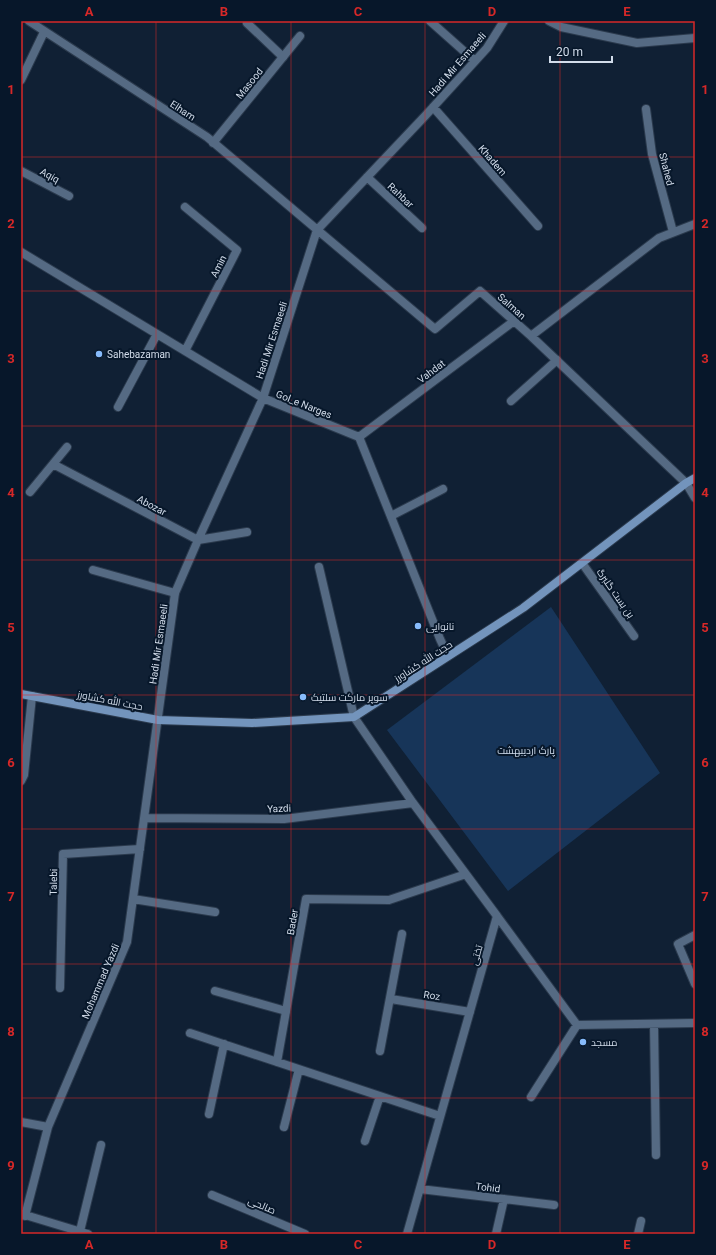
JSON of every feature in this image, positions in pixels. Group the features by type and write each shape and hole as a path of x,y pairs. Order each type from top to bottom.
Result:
{"street":[{"name":"Elham","path":"29,21 207,137 317,230"},
{"path":"430,21 475,61"},
{"name":"Hadi Mir Esmaeeli","path":"158,720 175,593 263,398 317,230 434,107 487,48 504,21"},
{"path":"549,21 561,27 637,43 695,38"},
{"path":"247,22 283,58"},
{"path":"21,80 44,32"},
{"name":"Masood","path":"213,143 300,36"},
{"name":"Khadem","path":"434,107 538,226"},
{"name":"Shahed","path":"646,109 652,154 673,232"},
{"name":"Aqiq","path":"21,171 69,196"},
{"name":"Rahbar","path":"367,177 422,228"},
{"name":"Amin","path":"185,207 237,250 185,351"},
{"path":"531,336 659,238 695,224"},
{"name":"Salman","path":"317,230 434,329 480,291 557,360 686,483 695,498"},
{"name":"Gol_e Narges","path":"21,252 263,398 359,437"},
{"name":"Vahdat","path":"359,437 514,321"},
{"path":"118,407 157,334"},
{"path":"511,401 557,360"},
{"path":"359,437 448,656"},
{"path":"30,492 67,447"},
{"name":"Abozar","path":"53,464 198,540"},
{"name":"حجت الله کشاورز","path":"21,694 158,720 252,723 354,717 523,608 686,483 695,478"},
{"path":"391,516 443,489"},
{"path":"198,540 247,532"},
{"name":"بن بست گلبرگ","path":"582,563 634,636"},
{"path":"319,566 354,717 413,803 577,1025"},
{"path":"93,570 175,593"},
{"path":"21,781 24,775 32,696"},
{"name":"Mohammad Yazdi","path":"23,1215 48,1127 128,942 158,720"},
{"name":"Yazdi","path":"145,818 284,819 413,803"},
{"name":"Talebi","path":"60,988 63,854 140,850"},
{"name":"Bader","path":"277,1062 306,899 389,900 466,874"},
{"path":"133,899 215,912"},
{"name":"تختی","path":"407,1234 497,916"},
{"path":"380,1051 402,934"},
{"path":"695,934 678,944 695,984"},
{"path":"215,991 286,1011"},
{"name":"Roz","path":"390,999 470,1012"},
{"path":"577,1025 695,1023"},
{"path":"654,1024 656,1155"},
{"path":"531,1097 577,1025"},
{"path":"190,1033 440,1116"},
{"path":"209,1114 224,1044"},
{"path":"284,1127 299,1069"},
{"path":"365,1141 380,1096"},
{"path":"21,1122 48,1127"},
{"path":"23,1215 84,1232 101,1145"},
{"name":"Tohid","path":"420,1189 554,1205"},
{"name":"صالحی","path":"212,1195 305,1234"},
{"path":"496,1234 504,1199"},
{"path":"638,1234 642,1221"}],"green space":[{"name":"پارک اردیبهشت","path":"551,607 660,773 508,891 387,730"}],"place":[{"name":"Sahebazaman","path":"99,354"},
{"name":"نانوایی","path":"418,626"},
{"name":"سوپر مارکت سلتیک","path":"303,697"},
{"name":"مسجد","path":"583,1042"}]}
